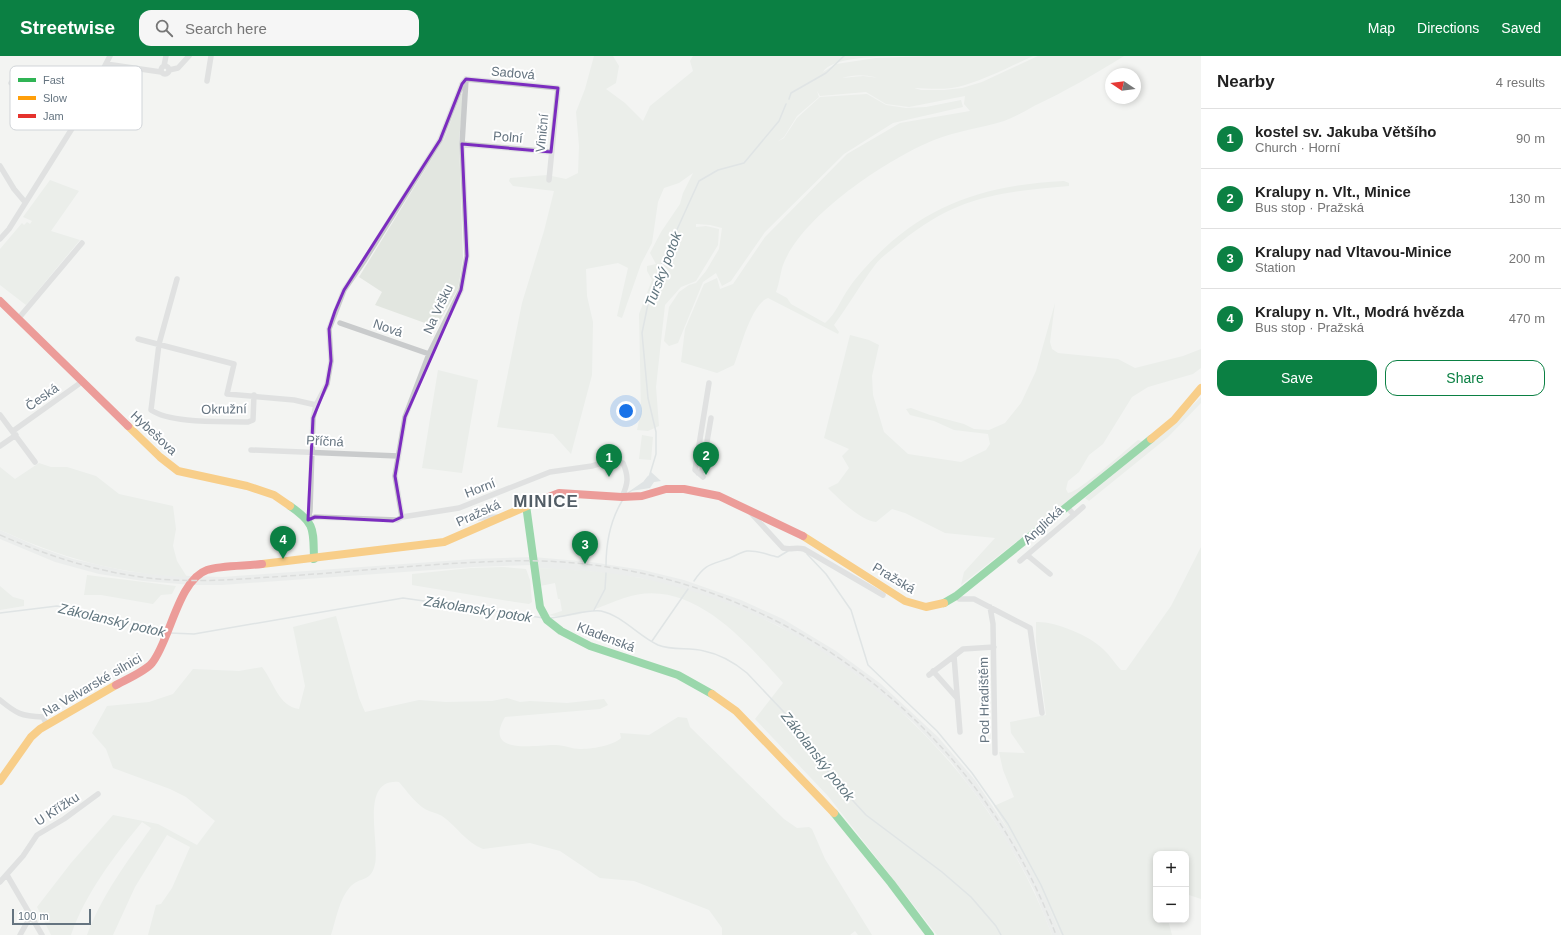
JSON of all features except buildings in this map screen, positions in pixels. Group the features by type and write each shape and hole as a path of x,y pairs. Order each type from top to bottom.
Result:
{"main road":[{"name":"Hybešova","path":"0,301 160,458 178,471 267,492 308,520"},
{"name":"Pražská","path":"214,569 314,559 444,542 526,505 559,493 622,497 642,496 666,489 684,489 719,496 748,509 811,540 905,601 921,607 931,608 958,598 1174,420 1201,388"},
{"name":"Kladenská","path":"526,505 536,584 543,613 552,625 590,646 678,675 702,688 736,711 827,805 891,883 930,935"},
{"path":"308,520 312,529 314,559"},
{"name":"Na Velvarské silnici","path":"0,781 31,737 47,725 152,665 158,658 174,614 193,581 207,570 214,569"}],"street":[{"path":"110,56 106,64 120,66"},
{"path":"142,69 161,72 165,75 167,68 166,56"},
{"path":"167,68 178,68 189,56"},
{"path":"207,81 211,56"},
{"path":"308,520 310,511 312,423 316,405 327,384 331,361 329,329 344,290 364,261 440,140 462,84 466,79"},
{"name":"Sadová","path":"466,79 558,88"},
{"name":"Na Vršku","path":"402,517 396,483 398,456 404,417 429,354 461,290 467,256 462,144 466,79"},
{"name":"Viniční","path":"549,180 558,88"},
{"path":"0,240 9,229 71,130"},
{"name":"Polní","path":"462,144 551,152"},
{"path":"0,166 14,189 25,202"},
{"path":"18,319 82,243"},
{"name":"Okružní","path":"138,339 159,344 234,364 227,394 254,395 253,420 248,422 187,420 155,413 151,410 150,406 159,344 177,279"},
{"name":"Nová","path":"340,323 429,354"},
{"name":"Česká","path":"0,446 14,433 83,381"},
{"path":"709,383 695,470 701,475 711,418"},
{"path":"254,395 294,400 316,405"},
{"path":"0,415 35,462"},
{"name":"Příčná","path":"251,450 311,451 398,456"},
{"name":"Horní","path":"308,520 315,517 393,521 402,517 460,508 550,472 592,466 605,462 623,463 628,479 628,485 622,497"},
{"name":"Anglická","path":"1050,574 1026,556 1074,514 1067,507"},
{"path":"1074,514 1083,507"},
{"name":"Pražská","path":"748,509 783,548 790,550 797,547 804,549 883,595"},
{"path":"461,519 499,517"},
{"path":"1020,561 1026,556"},
{"path":"958,598 974,599 1030,628 1042,713"},
{"name":"Pod Hradištěm","path":"990,606 993,624 994,647 995,753"},
{"name":"Pod Hradištěm","path":"960,732 954,656 963,649 994,647"},
{"path":"954,656 931,673 957,698"},
{"path":"0,700 24,716 43,717 47,725"},
{"name":"U Křížku","path":"0,882 23,856 37,835 64,819 98,794"},
{"path":"7,875 30,917 42,935"},
{"path":"20,935 30,917"}],"highlighted area":[{"path":"466,79 558,88 551,152 462,144 467,256 461,290 405,417 395,476 402,517 393,521 315,517 308,520 313,418 327,384 331,361 329,329 335,311 344,290 440,140 462,84"}],"shaded area":[{"path":"594,56 613,56 619,66 616,83 606,89 625,103 643,121 650,106 693,71 690,61 693,56 893,56 855,59 835,63 823,72 836,64 876,58 928,56 1033,56 960,87 935,89 910,87 921,90 944,90 962,88 982,82 1038,56 1124,56 1091,76 1012,118 934,140 893,161 869,176 846,192 806,230 791,249 782,268 776,292 787,298 791,304 825,323 832,315 854,280 885,247 907,229 930,215 954,203 979,194 1006,188 1034,183 1064,181 1069,183 1069,186 1001,194 981,199 961,205 922,226 902,241 875,265 834,325 839,332 838,334 768,298 756,309 751,318 734,365 717,373 681,362 685,329 704,284 717,278 720,289 733,284 765,237 847,154 900,123 970,111 964,104 965,96 909,107 886,104 866,92 820,96 817,91 819,97 797,116 784,137 777,142 784,138 797,118 820,97 867,94 886,105 906,108 926,107 961,100 963,107 893,123 844,154 765,232 731,281 722,286 716,273 703,282 678,343 669,346 664,341 669,307 679,292 689,285 696,283 706,271 719,249 722,228 696,224 696,227 706,226 719,229 718,245 696,281 681,287 665,305 656,387 659,426 648,431 637,430 641,411 639,314 652,280 647,271 647,266 656,264 650,253 661,232 680,204 683,193 693,173 679,183 664,188 658,202 652,243 641,264 622,318 617,316 628,268 618,263 586,269 587,296 593,322 592,375 571,454 553,434 497,427 522,303 544,231 554,191 513,186 509,181 510,178 547,175 566,179 578,173 579,146 576,112 585,89","holes":["863,75 877,78 863,76 842,78"]},
{"path":"464,93 459,140 463,258 458,289 436,327 375,305 382,292 359,277 444,139 461,94"},
{"path":"50,180 79,191 51,231 80,240 26,305 0,285 0,249 22,223 24,225 27,222 30,224 32,221 23,217"},
{"path":"1055,303 1050,342 1052,349 1058,353 1118,359 1135,368 1183,356 1201,349 1201,368 1193,374 1148,387 1132,397 1103,444 1089,455 1079,472 1068,481 1066,489 1068,493 1092,479 1138,440 1144,442 961,585 964,572 995,538 945,533 905,513 892,509 876,522 870,521 850,508 828,488 838,483 849,468 842,456 849,449 824,438 850,335 869,340 879,345 872,376 873,395 884,432 908,454 961,462 986,450 990,444 988,434 954,430 934,421 910,415 906,409 911,408 930,415 964,424 974,429 989,430 1005,423 1021,403 1036,371"},
{"path":"438,370 478,380 462,473 422,468"},
{"path":"1201,397 1201,403 1168,437 1089,501 1085,498 1167,430"},
{"path":"642,435 653,437 651,460 639,459"},
{"path":"39,463 51,467 67,467 96,476 119,494 173,506 176,529 173,546 177,561 187,577 137,572 91,563 46,549 0,530 0,467 15,479"},
{"path":"651,472 661,481 654,482 650,488 631,491 644,482"},
{"path":"0,530 38,547 73,559 126,571 163,575 222,577 473,559 533,557 591,562 643,570 684,580 741,600 783,619 836,651 881,684 938,737 975,780 1011,834 1041,887 1061,935 1052,935 1034,890 988,811 952,763 913,722 855,674 779,626 738,608 641,578 595,572 538,568 533,565 474,567 222,585 192,585 143,581 99,574 55,562 0,539"},
{"path":"1201,547 1201,899 1189,895 1189,851 1153,851 1153,923 1169,923 1172,935 1061,935 1047,901 1013,837 994,806 1014,797 1003,770 999,752 1025,753 1011,733 1010,722 1046,715 1036,641 1036,622 1061,626 1080,634 1103,649 1121,670 1126,670 1171,606"},
{"path":"503,567 526,569 530,580 532,602 529,604 412,585 412,574 471,568"},
{"path":"538,568 628,576 658,582 724,602 787,631 845,667 899,710 947,759 989,813 1024,872 1052,935 937,935 828,796 755,719 783,683 733,631 714,616 693,603 671,596 648,593 624,598 578,614 568,616 549,615 562,611 560,599 558,599 555,583 540,586"},
{"path":"87,575 176,586 172,594 161,595 153,604 101,595 84,595"},
{"path":"0,586 13,597 24,600 24,606 0,610"},
{"path":"336,616 359,698 365,712 419,700 446,702 492,701 507,698 520,702 530,701 567,703 604,699 608,705 600,709 505,717 500,730 501,738 506,743 515,746 556,745 580,749 596,748 613,743 621,738 620,733 649,735 678,717 687,718 690,727 784,819 797,828 809,827 812,829 825,859 872,935 858,935 855,931 850,935 722,935 722,928 709,910 634,881 600,878 560,851 530,843 483,849 466,838 442,816 421,806 399,782 387,783 379,790 375,800 374,813 375,864 371,874 368,877 358,881 346,892 340,904 331,935 148,935 156,905 161,904 172,888 190,847 167,835 135,887 113,935 87,935 100,906 124,866 151,828 142,822 121,848 92,890 71,935 51,935 37,907 71,863 113,815 158,824 197,845 215,821 186,797 170,789 113,768 106,749 92,733 107,706 149,702 173,694 193,669 239,671 262,667 281,698 292,707 299,709 305,686 293,627"}],"waterway":[{"name":"Turský potok","path":"789,99 791,93 826,73 844,56"},
{"name":"Turský potok","path":"650,474 656,454 656,432 648,398 642,333 649,299 665,256 699,181 718,170 744,163 779,121 786,104"},
{"name":"Turský potok","path":"628,493 644,482 648,477"},
{"name":"Turský potok","path":"606,566 610,532 614,516 622,501"},
{"path":"694,581 709,565 740,553 755,551 778,557 788,551"},
{"path":"807,554 826,574 851,610 868,665 937,731 972,773 1008,824 1041,885 1063,935"},
{"name":"Turský potok","path":"594,610 605,589 606,573"},
{"path":"652,641 688,589"},
{"name":"Zákolanský potok","path":"170,633 194,634 403,598 544,618"},
{"name":"Zákolanský potok","path":"0,613 57,606 164,633"},
{"name":"Zákolanský potok","path":"549,618 589,611 601,611 616,617 658,645 669,648 710,652 727,659 747,673 799,728 833,779 866,815 942,872 971,897 996,926 1001,935"}],"railway":[{"path":"0,535 69,561 104,570 141,577 196,581 481,562 509,561 599,566 685,585 767,616 842,660 910,715 969,780 1018,853 1056,935"}],"traffic: fast":[{"path":"944,603 956,596 1151,439"},
{"path":"526,505 540,607 547,620 561,631 590,646 678,675 712,694"},
{"path":"290,506 309,523 313,534 314,559"},
{"path":"834,813 891,883 930,935"}],"traffic: slow":[{"path":"1151,439 1174,420 1201,388"},
{"path":"128,426 160,457 178,471 247,486 274,495 290,506"},
{"path":"262,564 444,542 541,500"},
{"path":"803,536 905,601 926,607 944,603"},
{"path":"0,781 31,737 40,729 116,685"},
{"path":"712,694 736,711 834,813"}],"traffic: jam":[{"path":"0,301 128,426"},
{"path":"541,500 559,493 622,497 642,496 666,489 684,489 719,496 803,536"},
{"path":"116,685 140,672 152,663 164,641 182,598 197,576 213,568 262,564"}],"place":[{"name":"Kralupy n. Vlt., Minice","path":"706,475"},
{"name":"kostel sv. Jakuba Většího","path":"609,477"},
{"name":"Kralupy n. Vlt., Modrá hvězda","path":"283,559"},
{"name":"Kralupy nad Vltavou-Minice","path":"585,564"}],"district":[{"name":"MINICE","path":"546,501"}]}
